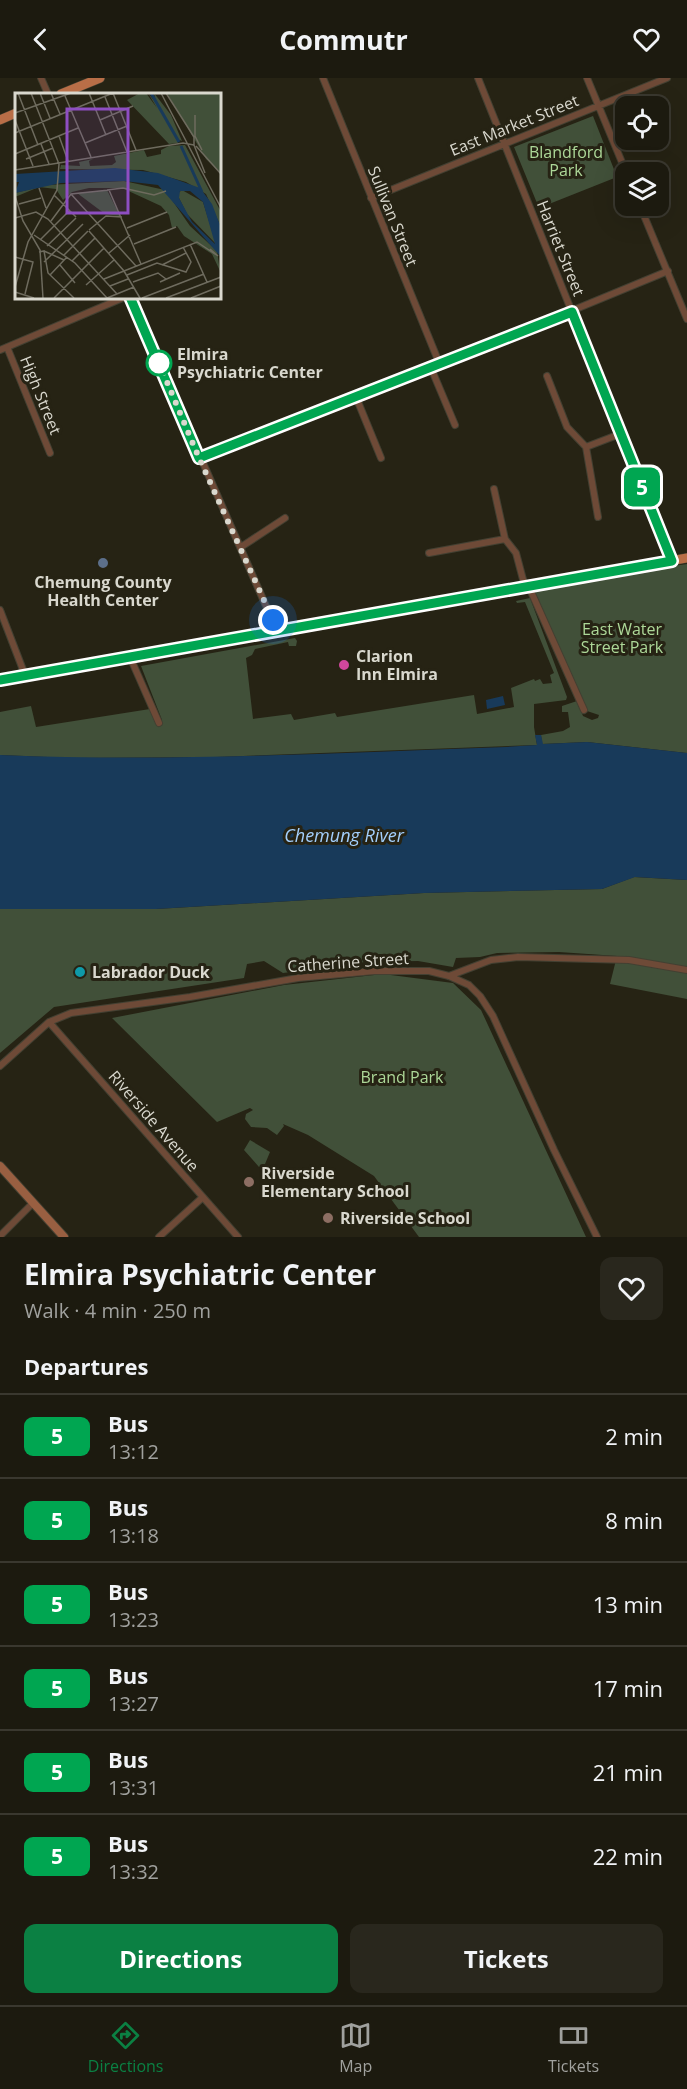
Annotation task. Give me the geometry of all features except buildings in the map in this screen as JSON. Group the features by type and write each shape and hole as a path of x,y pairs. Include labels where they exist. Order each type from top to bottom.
{"main road":[{"path":"63,93 100,78"},
{"path":"0,120 15,113"},
{"path":"0,680 687,558"},
{"path":"0,1166 64,1237"}],"street":[{"path":"41,78 48,93"},
{"name":"Sullivan Street","path":"322,78 440,365"},
{"name":"Harriet Street","path":"478,78 672,561"},
{"path":"587,78 622,162"},
{"name":"East Market Street","path":"371,198 667,78"},
{"path":"644,216 687,319"},
{"path":"199,458 440,365 668,271"},
{"path":"3,349 123,298"},
{"path":"130,298 277,631"},
{"name":"High Street","path":"3,349 50,453"},
{"path":"431,368 455,425"},
{"path":"547,376 567,428 586,447 598,517"},
{"path":"356,397 381,458"},
{"path":"586,447 620,434"},
{"path":"494,489 505,539 516,553 527,587 584,710"},
{"path":"241,547 285,518"},
{"path":"429,554 505,539"},
{"path":"0,610 25,675"},
{"path":"130,657 159,723"},
{"path":"449,976 491,960 518,957 629,960 687,969"},
{"name":"Catherine Street","path":"0,1066 49,1022 71,1013 190,997 298,978 402,970 429,971 449,976 469,986 480,996 493,1016 554,1150 597,1237"},
{"name":"Riverside Avenue","path":"49,1022 238,1237"},
{"path":"159,1237 203,1197"},
{"path":"0,1236 33,1203"}],"green space":[{"name":"Blandford Park","path":"593,116 615,172 615,178 539,208 514,147"},
{"name":"East Water Street Park","path":"687,564 687,753 587,742 542,744 541,735 563,731 570,727 568,712 562,712 562,706 577,701 583,716 592,720 598,718 599,715 584,710 529,587"},
{"path":"530,598 567,697 566,700 534,704 537,745 216,757 71,758 0,755 0,712 31,706 36,727 150,709 156,723 162,720 141,666 295,638 296,646 289,646 288,642 255,649 252,655 246,658 253,719 291,714 294,720 335,713 337,717 474,695 477,714 514,707 511,688 534,679 535,681 540,679 543,684 552,683 550,675 554,673 525,602 517,603 516,601"},
{"path":"634,877 687,880 687,999 610,984 617,956 559,952 497,953 480,957 456,958 453,967 418,961 366,962 283,973 264,961 247,964 244,978 54,1007 0,1053 0,909 156,909 424,893 602,889"},
{"name":"Brand Park","path":"383,974 453,983 481,1010 586,1237 419,1237 374,1176 308,1135 283,1124 284,1126 277,1135 267,1128 251,1127 245,1119 246,1114 253,1110 250,1108 217,1122 112,1018 284,985"},
{"path":"250,1140 270,1152 265,1164 259,1167 244,1150"}],"water":[{"path":"503,696 505,705 487,709 486,700"},
{"name":"Chemung River","path":"535,735 541,735 543,744 587,742 687,753 687,880 635,877 602,889 424,893 156,909 0,909 0,755 127,758 379,752 537,745"}],"bus line":[{"name":"5","path":"0,680 672,561 572,312 199,458 130,298"}],"place":[{"name":"Elmira Psychiatric Center","path":"159,363"},
{"name":"Chemung County Health Center","path":"103,563"},
{"name":"Clarion Inn Elmira","path":"344,665"},
{"name":"Labrador Duck","path":"80,972"},
{"name":"Riverside Elementary School","path":"249,1182"},
{"name":"Riverside School","path":"328,1218"}],"route":[{"path":"159,363 199,458 273,620"}]}
